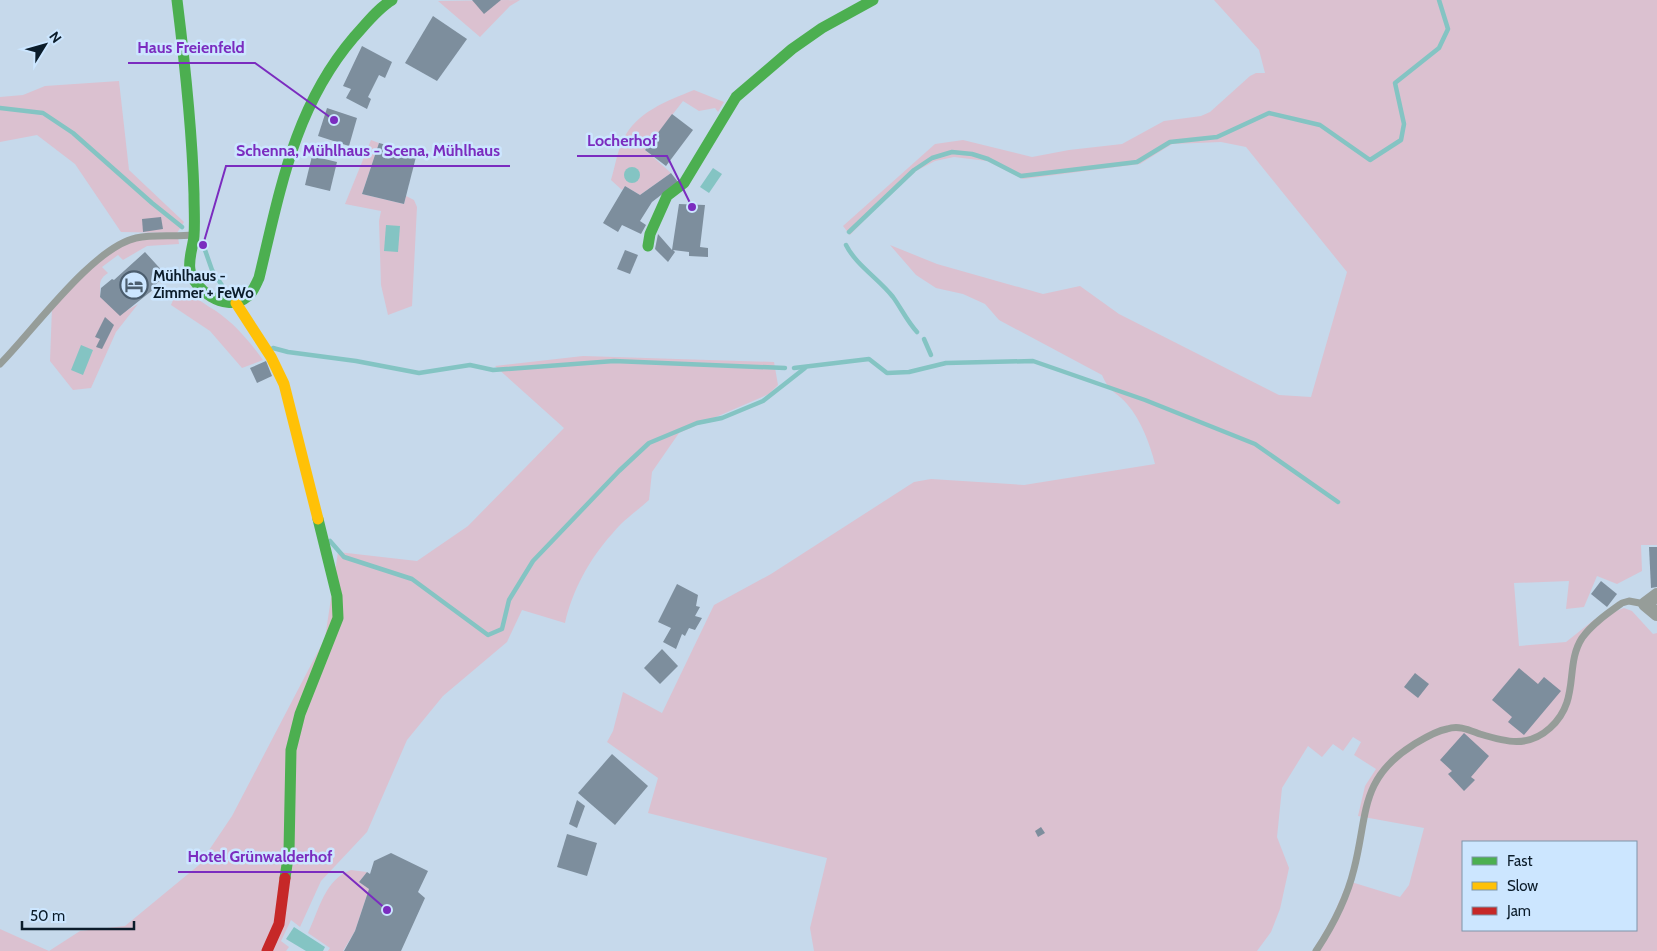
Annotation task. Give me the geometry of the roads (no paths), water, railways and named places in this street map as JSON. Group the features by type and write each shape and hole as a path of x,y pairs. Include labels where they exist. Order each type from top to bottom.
{"street":[{"path":"176,0 186,65 192,133 194,235 190,268 196,283 207,295 222,302 236,303 246,299 253,292 259,278 297,137 318,87 339,54 377,5 392,0"},
{"path":"648,246 650,234 667,196 684,183 707,148 736,97 792,49 822,28 873,0"},
{"path":"236,303 271,356 284,384 338,596 338,618 300,714 291,750 289,851 279,924 267,951"},
{"path":"1657,595 1645,604 1657,614"}],"lane":[{"path":"0,364 79,276 120,245 135,238 194,235"},
{"path":"1316,951 1347,893 1370,793 1375,780 1385,767 1403,752 1425,738 1448,728 1463,728 1518,743 1532,741 1543,735 1560,720 1565,711 1578,647 1582,638 1622,603 1629,601 1645,604"}],"waterway":[{"path":"849,232 914,170 932,158 952,152 972,154 988,159 1021,176 1137,162 1170,142 1217,137 1269,113 1320,125 1370,160 1401,140 1404,124 1395,83 1439,48 1448,29 1439,0"},
{"path":"0,108 43,113 73,133 182,227"},
{"path":"846,245 856,259 893,297 917,332"},
{"path":"205,250 212,270 225,290"},
{"path":"924,339 931,355"},
{"path":"273,348 419,373 470,365 493,370 614,361 785,368"},
{"path":"794,368 869,359 887,373 909,372 946,363 1033,361 1145,400 1255,444 1338,502"},
{"path":"330,541 344,557 412,579 488,635 502,629 509,600 533,561 619,471 649,443 697,423 722,418 763,401 805,368"}],"place":[{"name":"Haus Freienfeld","path":"334,120"},
{"name":"Locherhof","path":"692,207"},
{"name":"Schenna, Mühlhaus - Scena, Mühlhaus","path":"203,245"},
{"name":"Mühlhaus - Zimmer + FeWo","path":"134,285"},
{"name":"Hotel Grünwalderhof","path":"387,910"}]}
